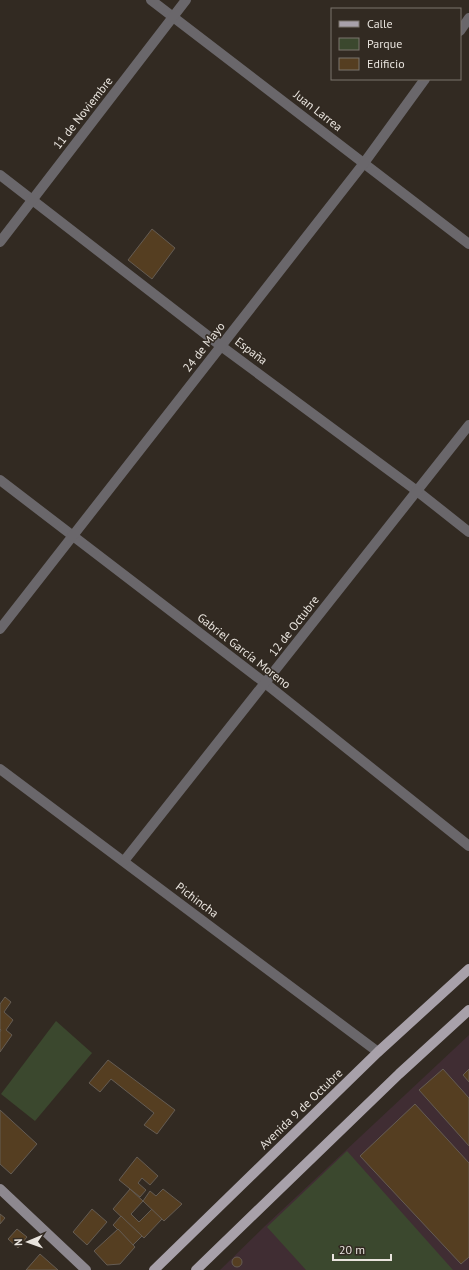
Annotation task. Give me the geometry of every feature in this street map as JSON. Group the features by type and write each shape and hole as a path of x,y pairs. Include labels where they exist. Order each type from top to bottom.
{"main road":[{"name":"Avenida 9 de Octubre","path":"154,1270 378,1052 469,970"},
{"path":"196,1270 399,1074 469,1010"},
{"path":"0,1189 86,1270"}],"street":[{"name":"Juan Larrea","path":"151,0 469,244"},
{"name":"11 de Noviembre","path":"0,242 186,0"},
{"path":"461,30 469,18"},
{"name":"24 de Mayo","path":"0,629 364,163 424,80"},
{"name":"España","path":"0,175 222,346 417,491 469,532"},
{"name":"12 de Octubre","path":"124,861 469,425"},
{"name":"Gabriel García Moreno","path":"0,480 265,683 469,846"},
{"name":"Pichincha","path":"0,769 378,1052"}],"shaded area":[{"path":"469,1035 469,1270 220,1270 265,1226"}],"green space":[{"path":"56,1021 92,1053 35,1121 1,1094"},
{"path":"347,1151 453,1270 306,1270 267,1227"}],"building":[{"path":"152,229 175,248 152,279 128,260"},
{"path":"5,997 11,1002 4,1012 13,1020 6,1030 12,1035 0,1052 0,1004"},
{"path":"108,1060 175,1110 157,1134 144,1125 154,1113 111,1079 100,1092 89,1083"},
{"path":"443,1069 469,1098 469,1146 419,1090"},
{"path":"469,1069 469,1082 463,1075"},
{"path":"415,1104 469,1163 469,1257 461,1264 360,1156"},
{"path":"0,1110 37,1144 11,1174 0,1164"},
{"path":"137,1157 158,1176 150,1185 142,1178 138,1183 146,1190 140,1197 119,1180"},
{"path":"130,1189 143,1201 131,1214 139,1222 152,1209 162,1219 144,1238 113,1209"},
{"path":"163,1189 182,1204 164,1221 143,1201 150,1191 156,1196"},
{"path":"92,1209 107,1222 87,1245 73,1232"},
{"path":"0,1214 5,1218 0,1224"},
{"path":"121,1216 142,1236 133,1245 113,1225"},
{"path":"17,1229 27,1237 18,1248 8,1239"},
{"path":"118,1229 135,1247 120,1264 107,1265 94,1251"},
{"path":"40,1254 58,1270 26,1270"},
{"path":"235,1257 239,1257 241,1258 241,1266 235,1267 232,1264 232,1260"}]}
